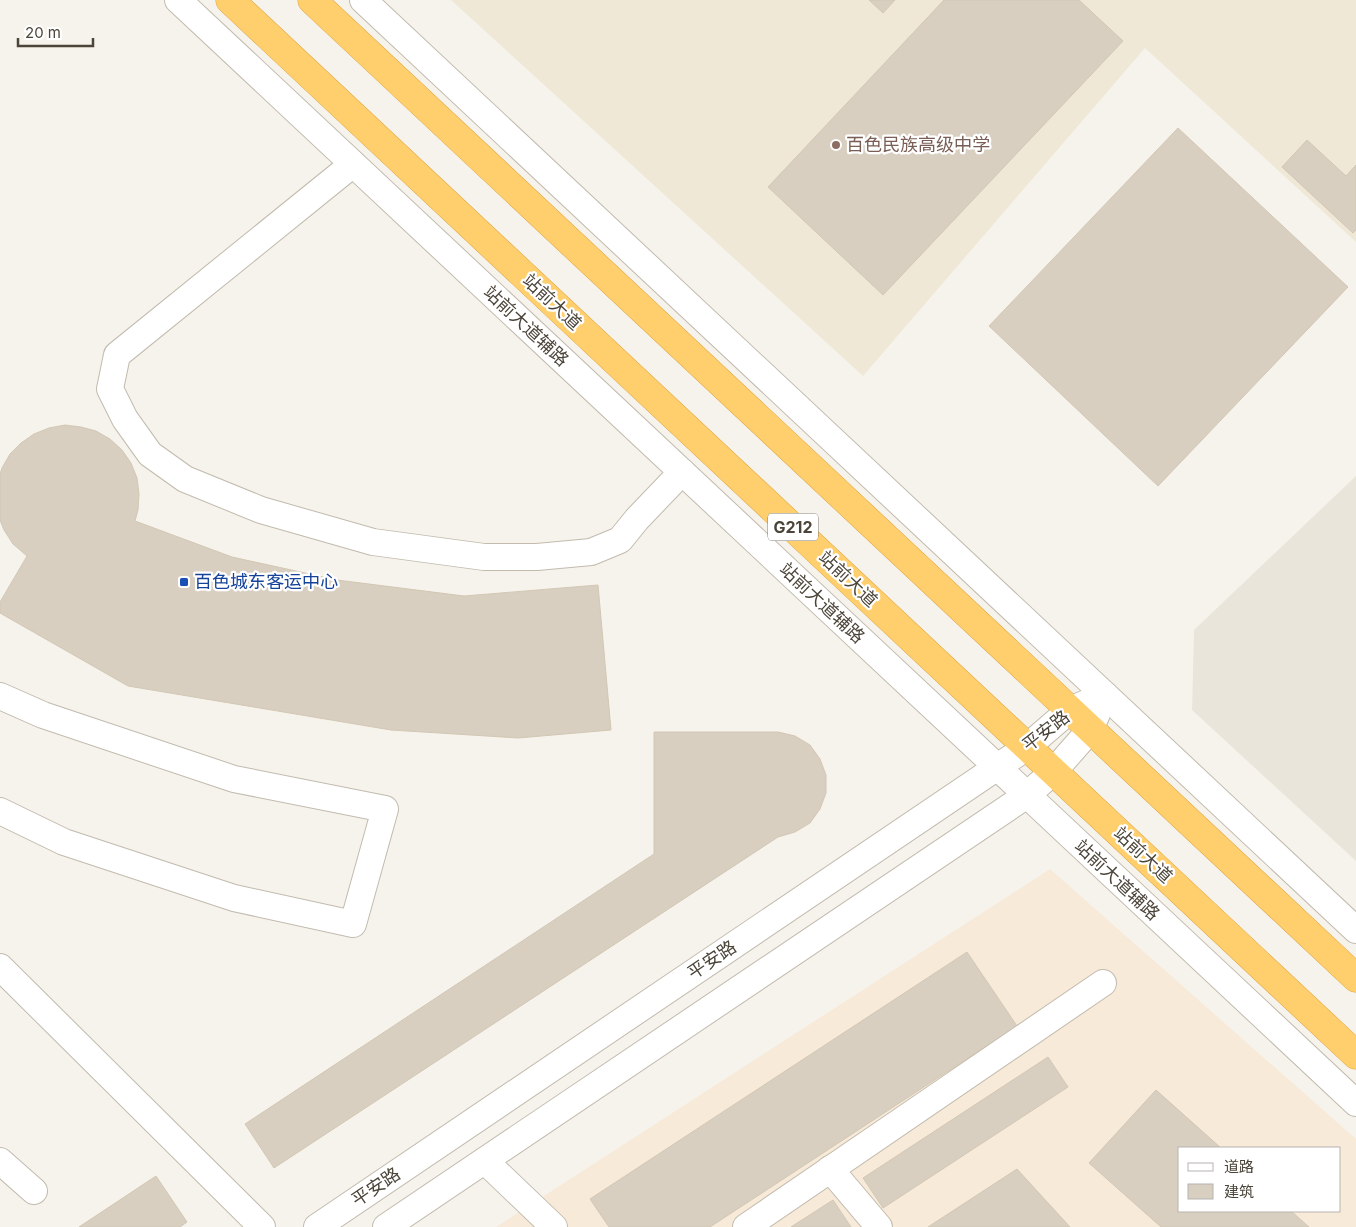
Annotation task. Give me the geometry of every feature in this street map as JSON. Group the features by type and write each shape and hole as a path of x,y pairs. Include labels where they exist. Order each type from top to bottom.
{"highway":[{"name":"站前大道","path":"230,0 1356,1055"},
{"path":"312,0 1356,978"}],"street":[{"name":"站前大道辅路","path":"178,0 1356,1103"},
{"path":"363,0 1356,930"},
{"path":"353,164 117,355 110,388 125,419 150,454 185,479 261,510 373,542 484,557 537,557 591,552 620,540 636,519 682,472"},
{"name":"平安路","path":"317,1227 997,767 1027,746 1070,710 1105,695"},
{"name":"平安路","path":"386,1227 1027,795 1054,771 1090,730 1105,695"},
{"path":"0,696 43,715 234,779 384,808 353,924 234,898 64,842 0,811"},
{"path":"0,967 262,1227"},
{"path":"746,1227 1103,983"},
{"path":"0,1161 34,1191"},
{"path":"484,1161 554,1227"},
{"path":"830,1169 878,1227"}],"shaded area":[{"name":"百色民族高级中学","path":"451,0 1356,0 1356,242 1145,48 863,376"},
{"path":"1356,476 1356,861 1192,710 1194,630"},
{"path":"1050,869 1356,1139 1356,1227 496,1227"}],"building":[{"path":"869,0 895,0 883,13"},
{"path":"944,0 1079,0 1123,41 883,295 768,187"},
{"path":"1178,128 1348,287 1158,486 989,326"},
{"path":"1307,140 1346,176 1356,165 1356,230 1353,233 1282,167"},
{"name":"百色城东客运中心","path":"65,425 96,431 110,439 122,450 131,463 137,478 139,494 135,521 232,557 337,580 464,596 598,585 611,730 518,738 391,730 128,686 0,613 0,602 27,556 13,544 0,520 0,474 2,468 10,454 34,434 49,428"},
{"path":"654,732 778,732 795,736 810,745 820,759 826,775 826,793 820,809 810,823 795,832 778,837 274,1168 245,1124 654,854"},
{"path":"967,952 1017,1026 710,1227 609,1227 590,1199"},
{"path":"1048,1057 1068,1087 883,1208 863,1178"},
{"path":"1156,1090 1220,1147 1178,1147 1178,1212 1292,1212 1309,1227 1161,1227 1089,1163"},
{"path":"1017,1169 1070,1227 928,1227"},
{"path":"156,1176 187,1222 180,1227 79,1227"},
{"path":"833,1200 851,1227 791,1227"}],"place":[{"name":"百色民族高级中学","path":"836,145"},
{"name":"百色城东客运中心","path":"184,582"}]}
